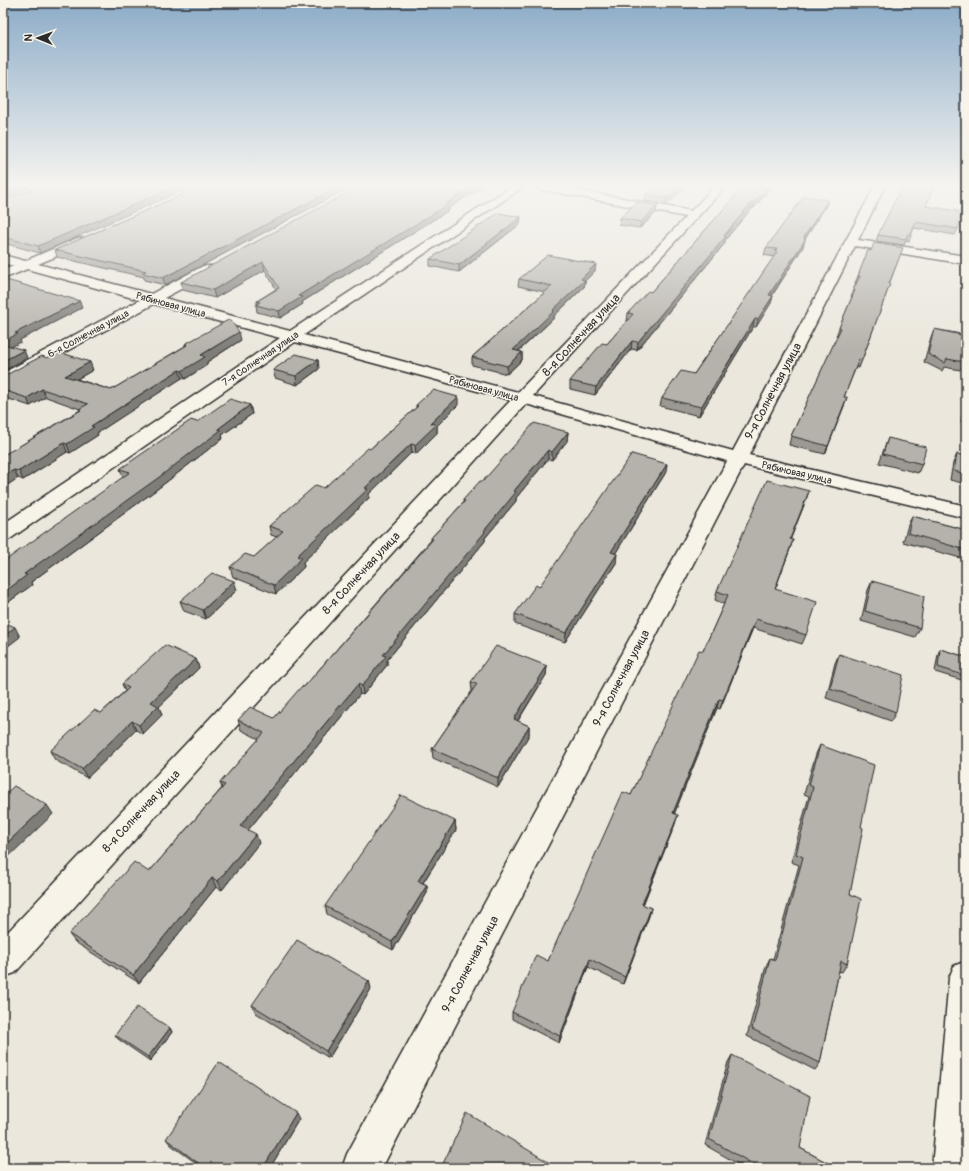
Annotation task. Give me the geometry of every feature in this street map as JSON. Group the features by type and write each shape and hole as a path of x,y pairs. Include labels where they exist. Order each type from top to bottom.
{"street":[{"path":"3,276 84,241"},
{"name":"7-я Солнечная улица","path":"3,534 293,336 437,241"},
{"name":"8-я Солнечная улица","path":"3,961 522,398 670,241"},
{"path":"850,242 966,260"},
{"name":"9-я Солнечная улица","path":"361,1168 738,458 850,242"},
{"name":"Рябиновая улица","path":"3,259 522,398 738,458 966,512"},
{"name":"6-я Солнечная улица","path":"3,379 219,263"},
{"path":"951,1168 966,978"}],"building":[{"path":"17,241 50,241 38,246"},
{"path":"76,241 235,241 163,278 142,273 146,271 55,250"},
{"path":"258,241 389,241 298,296 302,297 279,311 256,305 260,302 257,301 279,288 263,262 213,290 181,282"},
{"path":"457,241 490,241 459,265 430,259"},
{"path":"696,241 722,241 638,342 632,341 596,387 570,381 602,343 607,344 633,314 628,313 648,291 651,292"},
{"path":"771,241 805,241 769,295 773,296 758,319 755,319 701,407 662,398 681,371 694,374 777,252 775,251 777,249 766,248"},
{"path":"874,243 903,248 862,360 859,359 844,397 847,397 828,446 791,436 841,328 839,328 855,290 853,290 860,276 858,276 868,250 871,251"},
{"path":"548,255 596,264 581,279 585,280 513,350 522,352 507,366 472,357 552,286 519,279"},
{"path":"3,279 80,301 15,333 18,334 3,341"},
{"path":"966,316 966,329 964,328"},
{"path":"230,319 239,332 201,355 205,357 182,371 179,370 133,399 91,426 94,427 67,444 64,443 19,471 14,470 3,476 3,455 81,410 79,409 88,404 42,389 27,398 3,390 3,376 42,356 47,358 59,352 90,362 65,376 111,390 187,345 185,344"},
{"path":"934,329 966,336 966,352 964,362 947,359 945,363 928,354"},
{"path":"3,344 24,350 3,361"},
{"path":"296,354 318,360 296,376 273,370"},
{"path":"433,390 458,397 431,423 436,425 415,445 411,444 365,488 368,489 297,556 302,558 274,585 230,567 245,554 254,557 283,531 269,526 316,485 324,488 368,448 370,449 418,406 416,405"},
{"path":"230,399 250,405 218,429 221,430 158,478 24,574 27,575 3,593 3,562 130,472 120,469 191,420 197,422"},
{"path":"534,423 568,432 552,452 548,450 514,491 516,492 484,531 485,532 383,655 386,656 362,686 358,684 240,826 256,834 218,881 212,878 133,975 69,934 134,862 149,872 225,785 220,783 264,733 238,720 250,707 274,718 302,686 304,687 433,539 431,538 465,501 463,500 480,481 483,481"},
{"path":"888,438 926,447 922,464 883,454"},
{"path":"632,454 667,464 611,552 617,554 566,633 515,614 536,585 539,587"},
{"path":"957,454 966,456 966,474 954,471"},
{"path":"767,480 809,491 790,539 793,540 775,589 817,602 806,635 756,619 723,700 719,699 673,813 678,815 642,904 651,908 625,977 590,959 560,1036 512,1012 536,955 548,961 623,792 631,795 699,650 703,651 728,595 717,591"},
{"path":"912,516 966,530 966,550 908,533"},
{"path":"212,573 234,581 203,610 180,601"},
{"path":"872,581 924,596 920,628 865,611"},
{"path":"3,622 15,627 3,637"},
{"path":"165,645 196,659 151,702 158,706 139,725 132,721 82,769 50,751 94,710 101,713 129,688 122,684"},
{"path":"496,646 547,666 514,719 529,726 498,778 432,749 477,684 471,682"},
{"path":"940,649 966,657 966,676 938,667"},
{"path":"839,654 903,675 896,712 830,688"},
{"path":"820,745 874,765 861,827 863,828 850,894 861,899 847,964 841,961 820,1063 752,1029 770,958 775,960 803,857 796,854 813,787 809,785"},
{"path":"14,786 47,805 3,847 3,796"},
{"path":"401,795 455,821 418,881 427,885 392,942 325,906"},
{"path":"297,940 369,981 326,1051 252,1005"},
{"path":"137,1007 170,1028 148,1057 115,1035"},
{"path":"732,1055 810,1096 800,1148 837,1168 760,1168 709,1139"},
{"path":"219,1062 296,1113 263,1168 205,1168 166,1139"},
{"path":"467,1113 558,1168 441,1168"}]}
